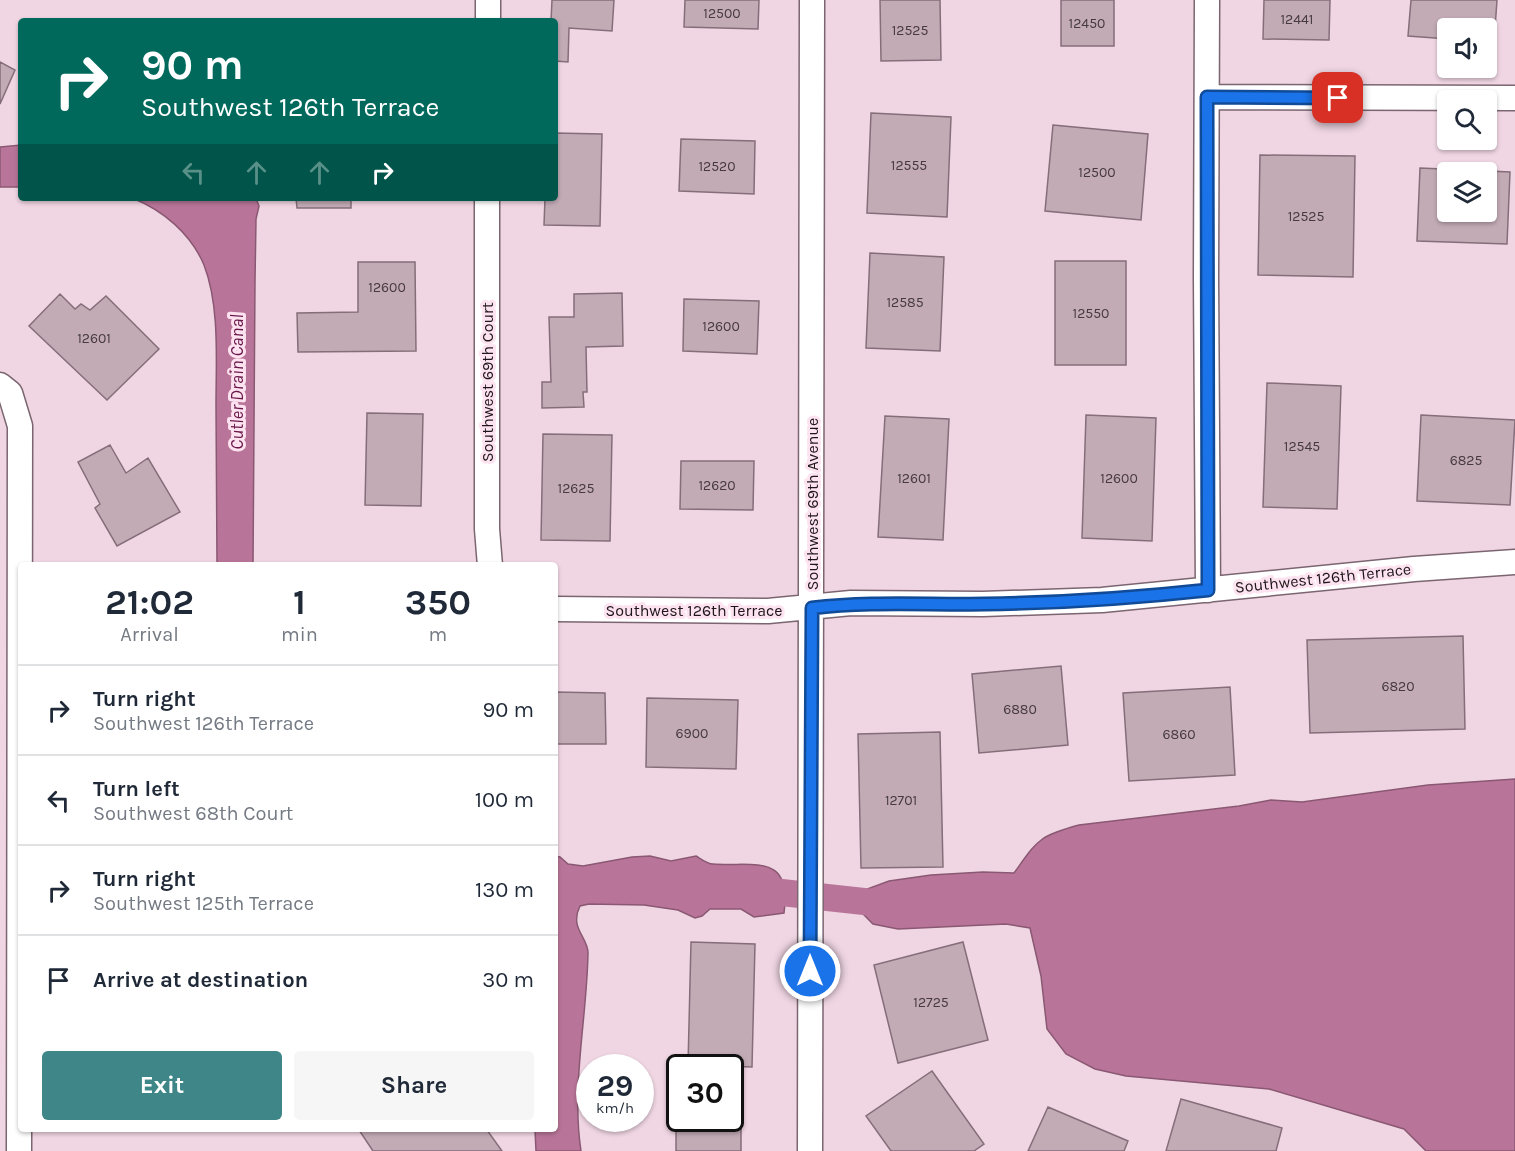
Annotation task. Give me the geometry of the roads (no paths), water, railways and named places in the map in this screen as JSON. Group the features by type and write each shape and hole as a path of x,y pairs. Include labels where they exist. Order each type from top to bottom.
{"street":[{"path":"488,0 488,18"},
{"name":"Southwest 69th Avenue","path":"810,1151 812,0"},
{"path":"1207,0 1208,590"},
{"path":"1207,97 1515,98"},
{"name":"Southwest 69th Court","path":"487,201 487,529 490,562"},
{"path":"5,389 21,426 21,562"},
{"name":"Southwest 126th Terrace","path":"558,609 768,611 851,603 1056,602 1515,562"},
{"path":"19,1132 19,1151"}],"water":[{"path":"18,145 18,187 0,187 0,147"},
{"name":"Cutler Drain Canal","path":"139,201 257,201 259,206 256,219 253,562 217,562 216,334 209,281 204,265 184,233 165,216"},
{"path":"1515,779 1515,1151 1426,1151 1404,1129 1269,1089 1126,1076 1095,1069 1066,1054 1047,1029 1041,976 1030,928 1006,924 898,929 873,924 863,914 860,899 867,889 889,881 931,875 1014,873 1040,841 1055,832 1079,825 1239,806 1271,800 1302,802 1428,785"},
{"path":"650,856 671,861 696,856 711,864 756,865 776,871 782,880 785,894 784,913 754,917 741,909 710,909 702,916 695,918 678,910 644,905 589,904 580,906 577,914 578,926 588,953 581,1054 576,1054 576,1132 579,1132 581,1151 536,1151 535,1132 558,1132 558,857 568,864 583,866 632,857"}],"waterway":[{"path":"749,891 896,905"}]}
